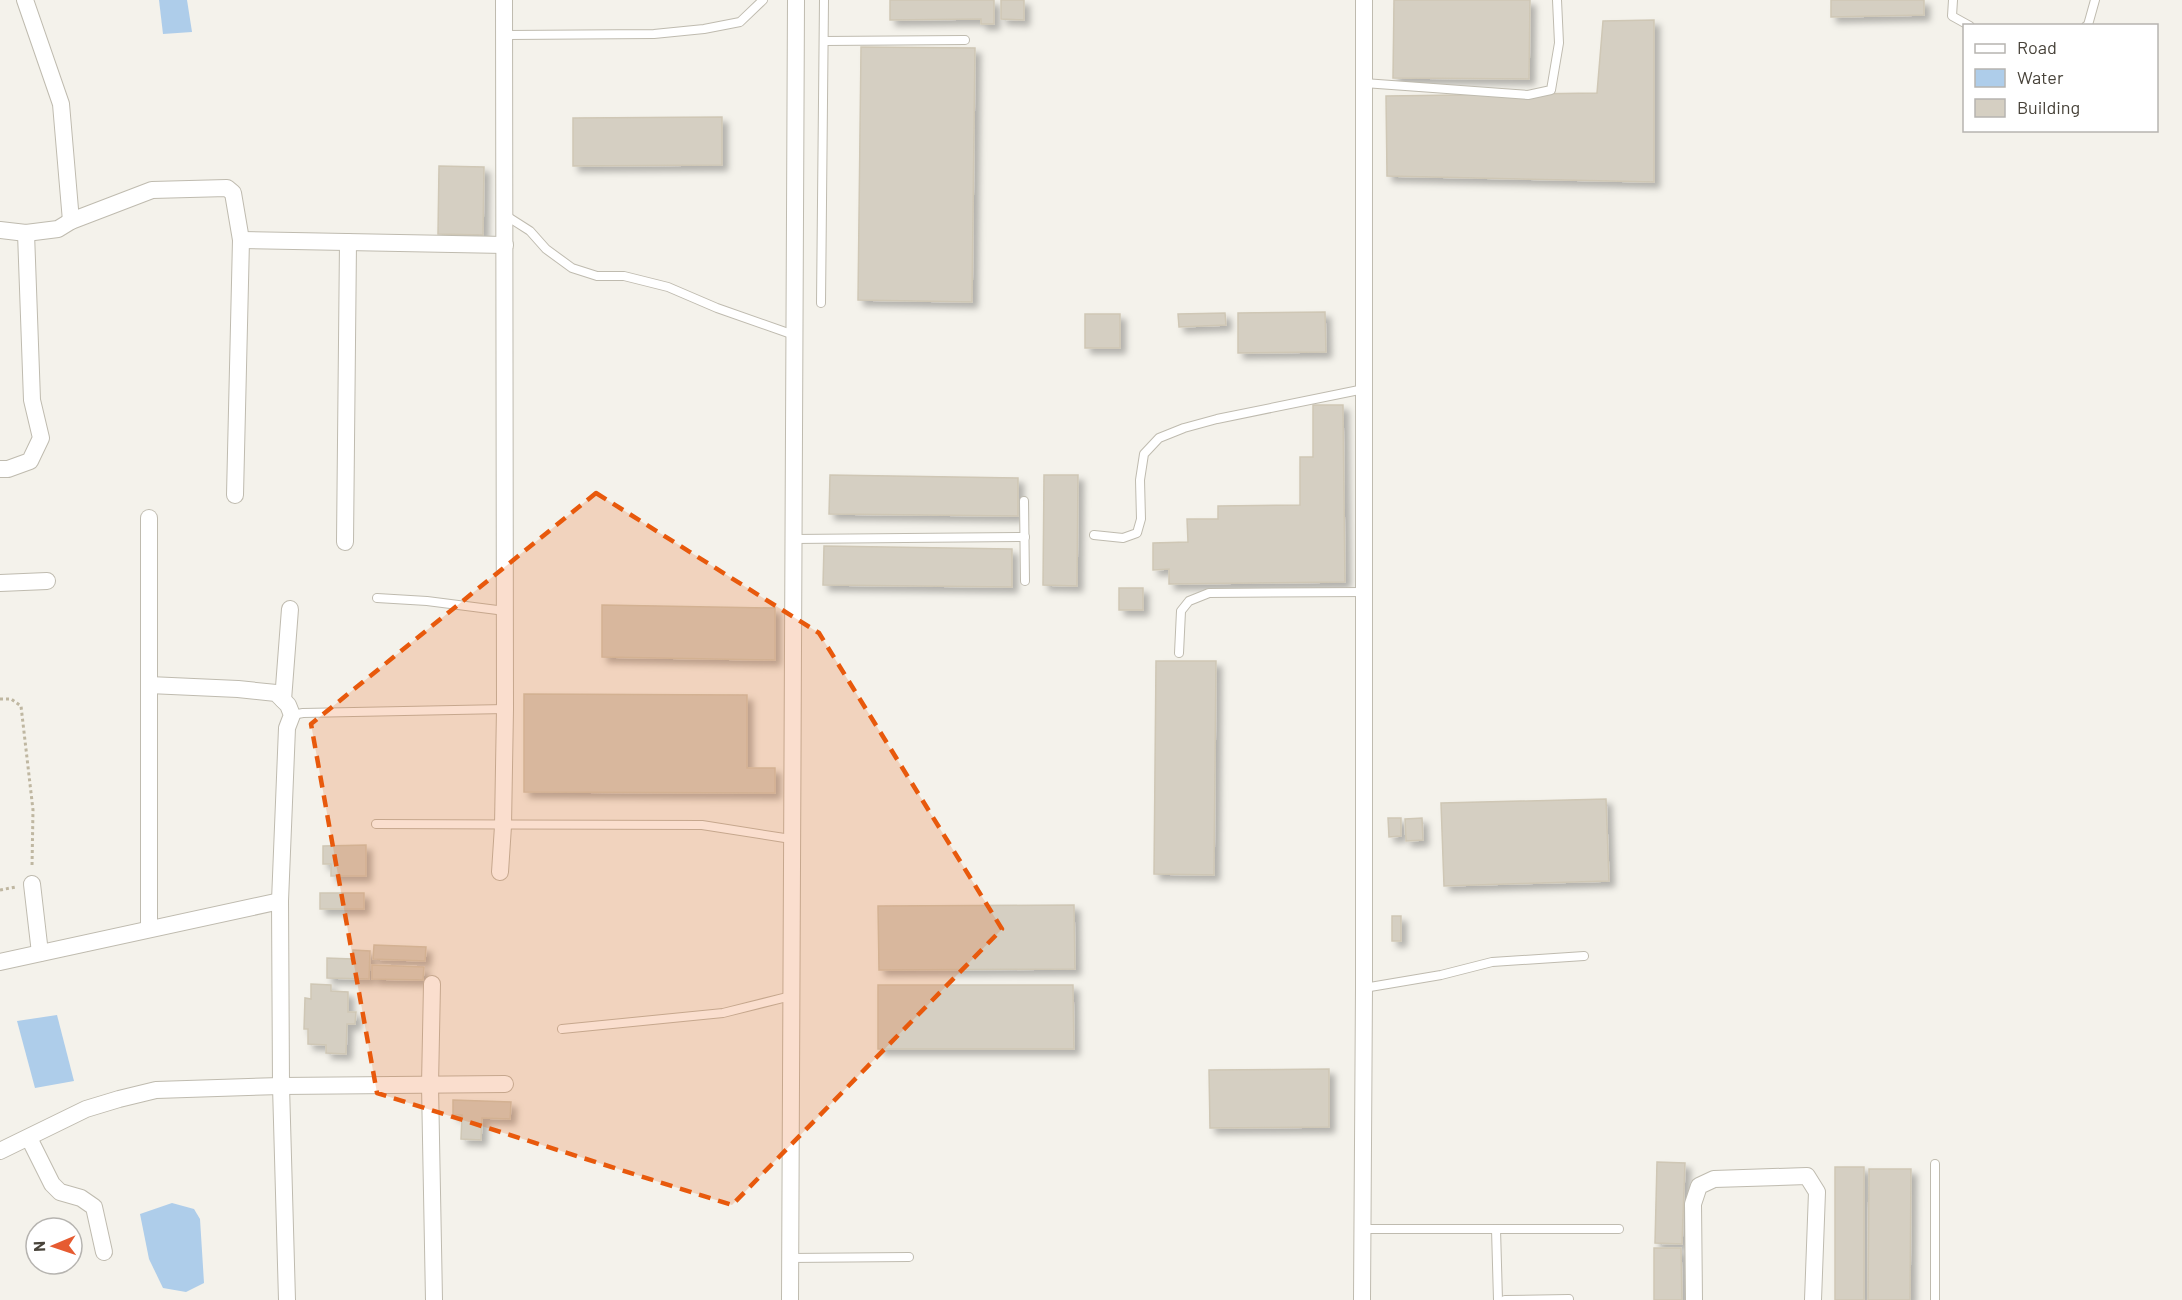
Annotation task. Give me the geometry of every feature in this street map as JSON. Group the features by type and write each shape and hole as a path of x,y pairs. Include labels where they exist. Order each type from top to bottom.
{"street":[{"path":"25,0 61,104 71,221"},
{"path":"500,872 506,710 504,0"},
{"path":"790,1300 796,0"},
{"path":"1362,1300 1364,0"},
{"path":"0,230 26,233 58,229 71,221 152,190 227,188 233,193 241,240 235,495"},
{"path":"0,469 8,469 30,461 41,438 33,413 32,400 26,233"},
{"path":"241,240 505,245"},
{"path":"345,542 348,243"},
{"path":"149,518 149,928"},
{"path":"0,583 47,581"},
{"path":"283,700 290,609"},
{"path":"149,684 276,693 288,705 292,716 287,728 280,901 281,1086 287,1300"},
{"path":"32,884 40,953"},
{"path":"0,962 280,901"},
{"path":"432,984 430,1085 434,1300"},
{"path":"0,1151 86,1109 156,1090 281,1086 505,1084"},
{"path":"29,1138 52,1184 60,1192 81,1198 94,1207 104,1252"},
{"path":"1694,1300 1693,1204 1699,1186 1714,1179 1807,1176 1817,1192 1813,1300"}],"lane":[{"path":"504,35 654,34 704,29 740,22 764,0"},
{"path":"821,303 824,0"},
{"path":"1364,83 1528,95 1551,90 1559,43 1557,0"},
{"path":"1953,0 1953,16 1967,24"},
{"path":"2088,24 2095,0"},
{"path":"824,41 965,40"},
{"path":"505,215 530,231 546,249 572,268 597,276 624,276 668,287 717,308 794,335"},
{"path":"1095,535 1123,538 1137,533 1141,519 1140,480 1144,454 1159,438 1184,428 1218,419 1364,389"},
{"path":"1024,501 1025,581"},
{"path":"793,538 1025,537"},
{"path":"1179,653 1181,611 1189,601 1209,593 1364,592"},
{"path":"377,598 427,601 506,611"},
{"path":"292,716 303,713 506,710"},
{"path":"376,824 702,825 791,839"},
{"path":"1364,988 1441,975 1492,962 1584,956"},
{"path":"562,1029 723,1012 791,996"},
{"path":"1935,1164 1935,1300"},
{"path":"1362,1229 1619,1229"},
{"path":"1496,1229 1498,1300"},
{"path":"790,1258 909,1257"},
{"path":"1505,1300 1569,1299"}],"path":[{"path":"0,699 11,699 21,706 33,810 32,884 0,890"}],"highlighted area":[{"path":"596,493 819,633 1002,929 732,1205 377,1093 311,724"}],"water":[{"path":"159,0 187,0 192,32 163,34"},
{"path":"57,1015 74,1081 35,1088 17,1021"},
{"path":"172,1203 194,1209 200,1219 204,1283 186,1292 163,1288 149,1259 140,1214"}],"building":[{"path":"890,0 994,0 994,24 981,24 981,19 890,20"},
{"path":"1001,0 1024,0 1024,20 1001,19"},
{"path":"1394,0 1530,0 1529,79 1393,78"},
{"path":"1831,0 1924,0 1924,15 1831,17"},
{"path":"1654,20 1654,182 1387,176 1386,96 1597,93 1603,21"},
{"path":"861,47 975,48 972,302 858,300"},
{"path":"722,117 722,165 573,166 573,118"},
{"path":"439,166 484,167 483,235 438,234"},
{"path":"1325,312 1326,352 1238,353 1238,313"},
{"path":"1225,313 1226,325 1179,327 1178,314"},
{"path":"1085,314 1120,314 1120,348 1085,348"},
{"path":"1313,405 1343,405 1345,582 1169,584 1169,569 1153,570 1153,543 1188,542 1187,519 1218,519 1218,506 1300,505 1300,457 1313,457"},
{"path":"830,475 1018,478 1018,516 829,514"},
{"path":"1044,475 1078,475 1077,586 1043,585"},
{"path":"824,546 1012,549 1012,587 823,585"},
{"path":"1119,588 1143,588 1143,610 1119,610"},
{"path":"602,605 775,608 775,660 602,657"},
{"path":"1156,661 1216,661 1214,875 1154,874"},
{"path":"524,694 747,695 747,768 775,768 775,793 524,792"},
{"path":"1606,799 1609,881 1444,886 1441,803"},
{"path":"1388,818 1401,818 1401,836 1389,837"},
{"path":"1422,818 1423,840 1406,841 1405,819"},
{"path":"366,845 366,876 331,876 331,864 323,864 323,846"},
{"path":"320,893 364,893 364,909 320,909"},
{"path":"1074,905 1075,969 879,970 878,906"},
{"path":"1392,916 1401,916 1401,941 1392,941"},
{"path":"374,945 426,947 425,961 373,959"},
{"path":"353,950 370,951 369,979 327,978 327,958 353,959"},
{"path":"372,965 424,967 423,980 372,979"},
{"path":"311,984 331,985 331,991 348,992 348,1012 356,1012 355,1024 347,1024 346,1054 326,1053 326,1045 308,1044 308,1029 304,1029 305,998 311,999"},
{"path":"878,985 1073,985 1074,1049 878,1049"},
{"path":"1329,1069 1329,1127 1210,1128 1209,1070"},
{"path":"453,1100 511,1102 510,1119 482,1118 481,1140 461,1139 462,1115 453,1115"},
{"path":"1657,1162 1685,1163 1682,1244 1655,1243"},
{"path":"1835,1167 1864,1167 1864,1300 1835,1300"},
{"path":"1869,1169 1911,1169 1910,1300 1868,1300"},
{"path":"1654,1248 1681,1248 1682,1300 1654,1300"}]}
